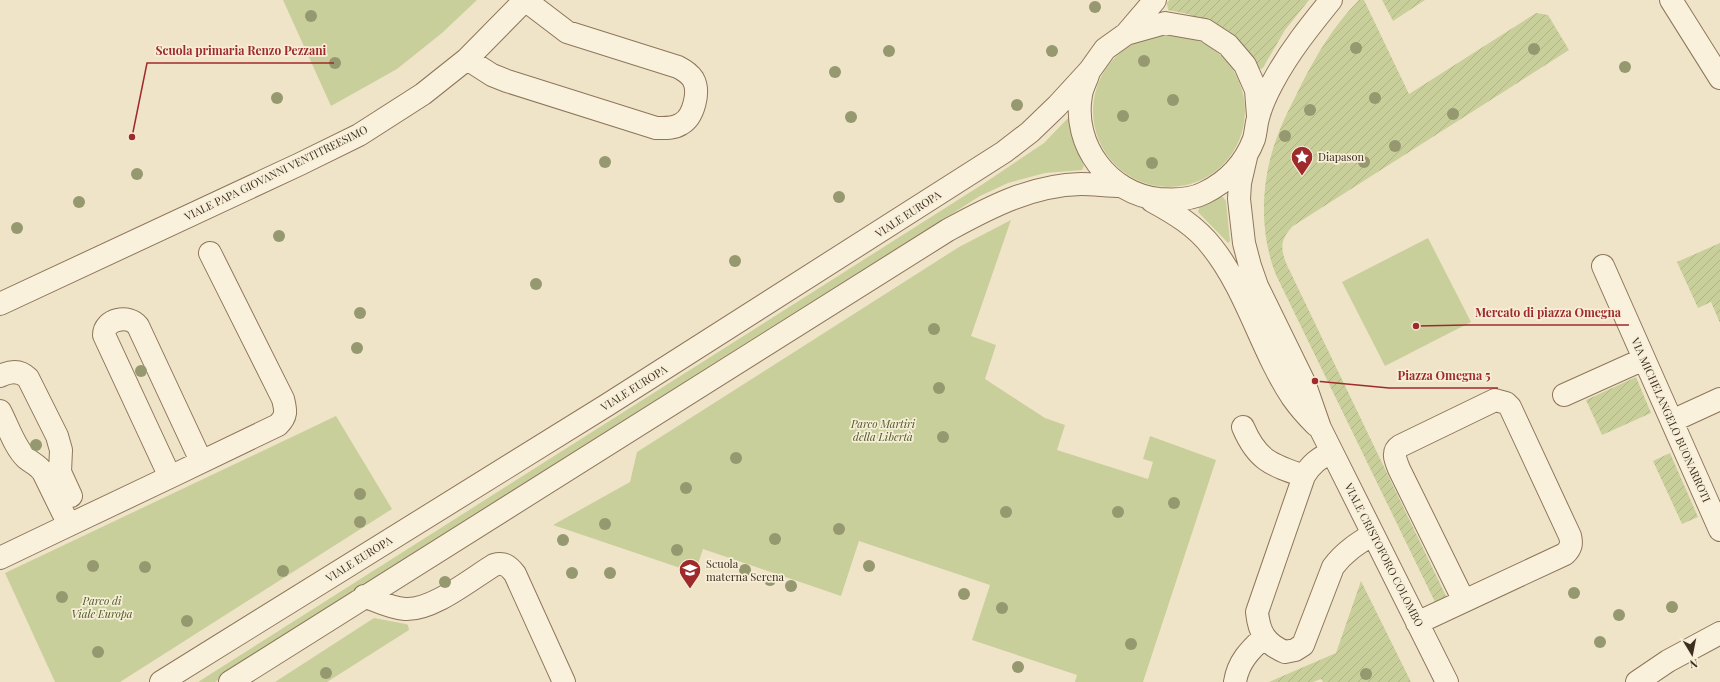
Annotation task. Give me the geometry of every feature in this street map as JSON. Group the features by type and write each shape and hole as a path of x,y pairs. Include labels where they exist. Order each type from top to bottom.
{"street":[{"path":"467,59 492,75 507,81 656,128 675,127 682,124 688,118 695,99 696,91 692,77 686,72 678,67 567,32 525,0"},
{"name":"VIALE PAPA GIOVANNI VENTITREESIMO","path":"0,304 359,135 423,94 467,59 525,0"},
{"name":"VIALE EUROPA","path":"161,682 607,405 1004,152 1030,132 1090,70 1105,49 1126,34 1155,0"},
{"name":"VIALE EUROPA","path":"1090,70 1081,95 1080,121 1087,147 1101,169 1121,186 1146,198 1175,200 1203,194 1227,178 1246,157 1254,138 1258,117 1273,83 1292,50 1331,0"},
{"path":"1671,0 1720,78"},
{"name":"VIALE EUROPA","path":"1126,34 1165,23 1205,30 1228,44 1245,65 1256,90 1258,117"},
{"path":"1246,157 1240,183 1239,199 1243,235 1250,266 1257,286 1304,382 1320,428"},
{"name":"VIALE EUROPA","path":"230,682 364,596 626,434 948,230 1012,197 1040,189 1080,184 1121,186"},
{"path":"1146,198 1182,219 1199,232 1212,246 1235,283 1292,397 1300,408 1320,428"},
{"path":"0,558 278,425 285,418 286,410 283,399 210,253"},
{"name":"VIA MICHELANGELO BUONARROTI","path":"1602,266 1720,530"},
{"path":"170,477 104,335 104,330 107,325 114,321 123,319 130,320 138,326 201,462"},
{"path":"1564,395 1644,359"},
{"path":"0,376 14,372 23,373 28,378 57,436 61,450 60,472 75,522"},
{"path":"1672,421 1720,399"},
{"path":"1418,623 1565,554 1570,549 1572,542 1570,536 1510,408 1506,403 1500,401 1490,402 1438,427 1400,446 1395,452 1399,469 1464,601"},
{"path":"0,411 21,451 26,458 39,465 75,522"},
{"path":"1243,427 1250,443 1262,457 1279,468 1304,476"},
{"name":"VIALE CRISTOFORO COLOMBO","path":"1320,428 1447,682"},
{"path":"1332,452 1317,459 1309,467 1304,476 1257,612 1258,625 1264,637 1277,649 1285,652 1295,650 1303,645 1334,567 1341,557 1352,547 1373,534"},
{"path":"364,596 394,607 405,609 426,607 494,564 505,564 511,568 515,574 564,682"},
{"path":"1640,681 1668,661 1720,633"},
{"path":"1235,682 1242,660 1264,637"}],"green space":[{"path":"283,0 477,0 442,33 397,69 331,106"},
{"path":"1170,0 1309,0 1285,30 1261,69 1257,68 1211,24 1188,14 1168,10 1167,3"},
{"path":"1359,0 1364,0 1409,94 1536,13 1548,15 1569,50 1293,226 1286,235 1282,244 1283,254 1287,265 1446,596 1435,602 1276,275 1266,240 1264,222 1265,185 1268,167 1279,132 1313,62 1342,19"},
{"path":"1382,0 1425,0 1393,21"},
{"path":"1162,35 1176,35 1191,38 1205,44 1223,57 1236,75 1242,89 1245,111 1242,133 1236,147 1223,165 1205,178 1191,184 1176,187 1162,187 1147,184 1133,178 1121,170 1110,159 1102,147 1096,133 1093,118 1093,104 1096,89 1102,75 1110,63 1121,52 1133,44 1147,38"},
{"path":"1070,116 1075,142 1084,166 1082,170 1045,173 1008,183 980,196 215,682 198,682 983,184 1044,143"},
{"path":"1220,197 1223,197 1226,201 1230,241 1228,243 1198,212 1199,208"},
{"name":"Parco Martiri della Libertà","path":"1011,220 971,336 996,345 985,379 1045,418 1065,425 1057,450 1148,479 1153,462 1143,459 1150,436 1216,460 1143,682 1075,682 1077,675 972,640 990,585 859,541 841,596 703,549 695,573 553,525 630,482 637,452 959,247"},
{"path":"1428,238 1471,322 1385,366 1342,282"},
{"path":"1720,243 1720,323 1711,302 1698,308 1677,262"},
{"path":"1636,377 1651,413 1602,435 1586,400"},
{"name":"Parco di Viale Europa","path":"336,416 392,509 120,682 55,682 5,573"},
{"path":"1670,453 1698,517 1682,524 1653,461"},
{"path":"1361,581 1411,682 1323,682 1321,679 1313,682 1269,682 1336,653"},
{"path":"374,618 406,624 408,625 409,630 327,682 275,682"}],"place":[{"name":"Scuola primaria Renzo Pezzani","path":"132,137"},
{"name":"Diapason","path":"1302,176"},
{"name":"Mercato di piazza Omegna","path":"1416,326"},
{"name":"Piazza Omegna 5","path":"1315,381"},
{"name":"Scuola materna Serena","path":"690,590"}]}
